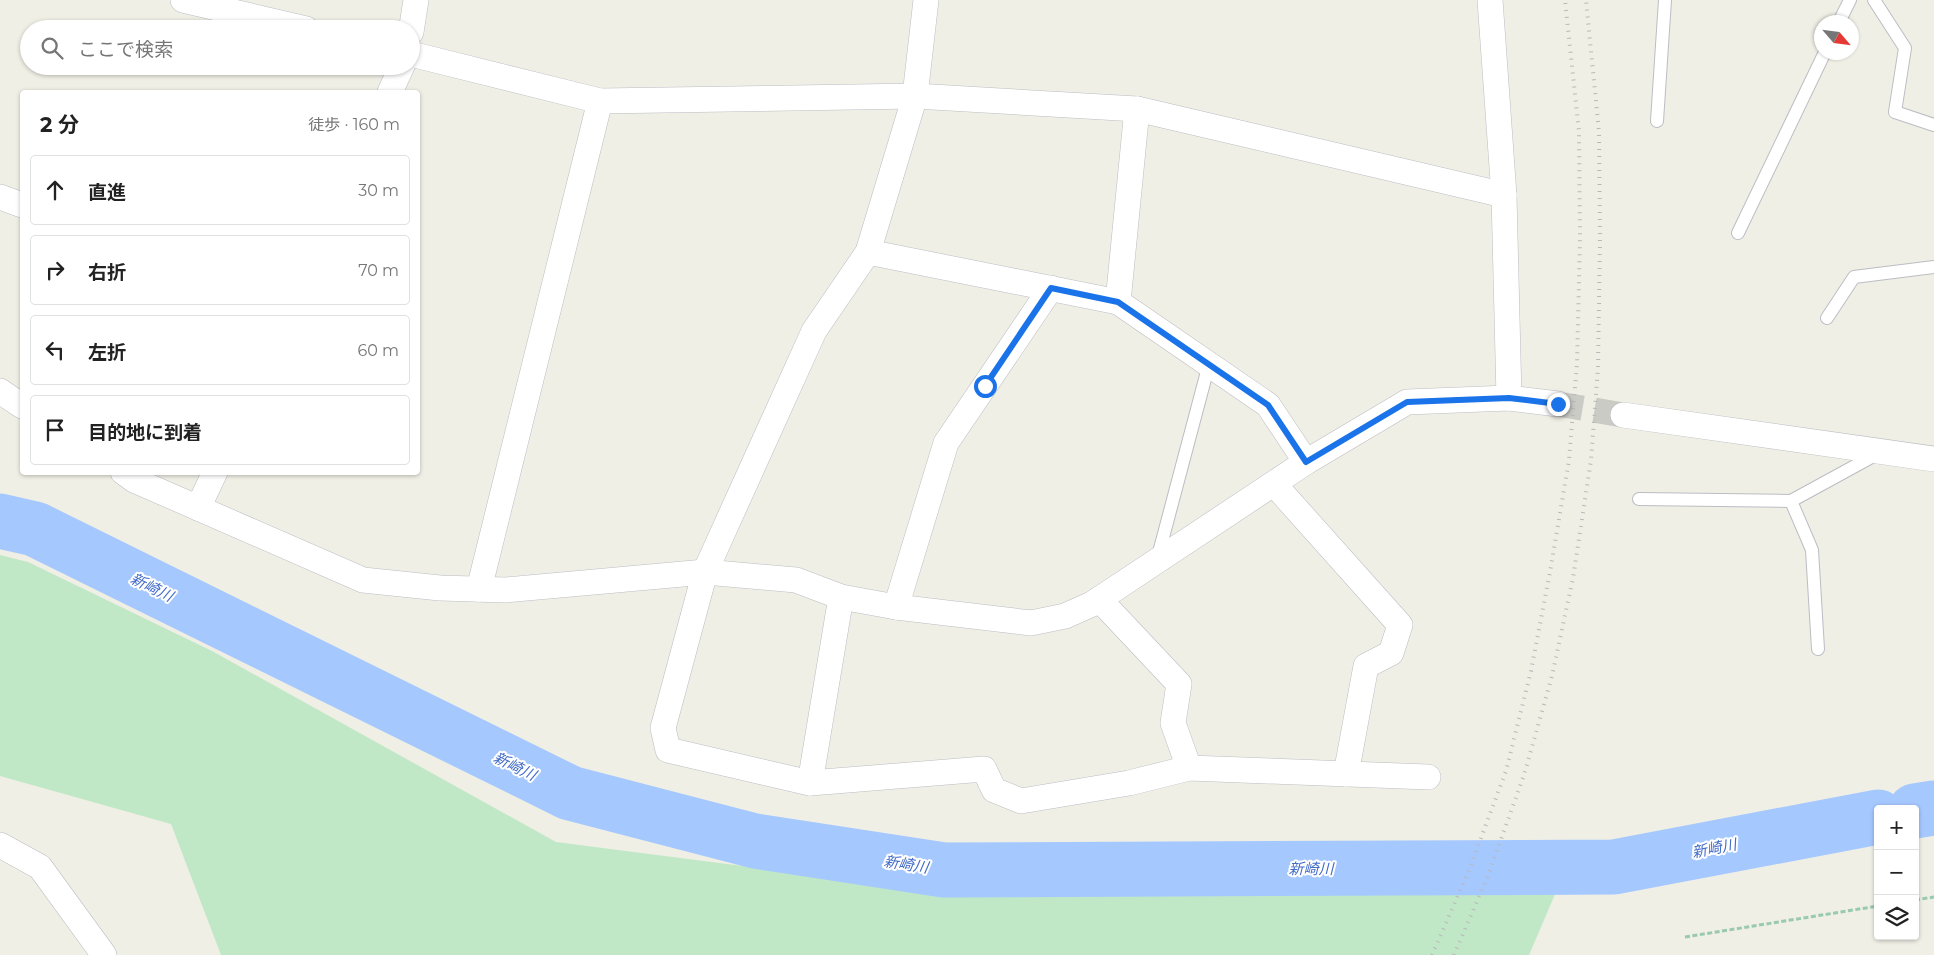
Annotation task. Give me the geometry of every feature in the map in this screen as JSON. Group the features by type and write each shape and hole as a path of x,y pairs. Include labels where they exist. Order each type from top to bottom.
{"street":[{"path":"183,0 268,20"},
{"path":"413,20 416,0"},
{"path":"926,0 915,96 868,252 814,330 705,572 663,728 668,750 810,782 984,769 994,790 1021,801 1129,783 1189,768 1428,777"},
{"path":"1490,0 1504,195 1509,398"},
{"path":"420,56 600,102 915,96 1137,109 1504,195"},
{"path":"391,90 398,75"},
{"path":"479,589 600,102"},
{"path":"1118,302 1137,109"},
{"path":"0,197 20,204"},
{"path":"868,252 1118,302 1268,405 1306,462"},
{"path":"896,607 946,443 1051,288"},
{"path":"0,391 20,405"},
{"path":"127,475 134,480 362,580 440,588 506,590 705,572 796,580 841,597 896,607 1031,623 1065,616 1100,600 1306,462 1407,402 1509,398 1558,404"},
{"path":"1623,415 1934,459"},
{"path":"198,508 214,475"},
{"path":"1274,484 1400,625 1391,653 1366,666 1346,774"},
{"path":"810,782 841,597"},
{"path":"1100,600 1179,684 1173,723 1189,768"},
{"path":"0,845 40,867 104,955"}],"lane":[{"path":"1657,121 1665,0"},
{"path":"1843,15 1850,0"},
{"path":"1874,0 1905,48 1895,112 1934,125"},
{"path":"1738,232 1821,60"},
{"path":"1828,318 1854,277 1934,267"},
{"path":"1156,561 1209,364"},
{"path":"1639,499 1791,501 1880,452"},
{"path":"1791,501 1812,550 1818,649"}],"path":[{"path":"1919,899 1934,897"},
{"path":"1685,937 1874,907"}],"green space":[{"path":"0,555 28,562 212,651 556,842 920,889 1336,889 1556,892 1529,955 221,955 171,824 0,776"}],"waterway":[{"name":"新崎川","path":"0,521 35,529 570,793 755,841 944,870 1614,867 1874,818"},
{"name":"新崎川","path":"1919,810 1934,808"}],"tunnel":[{"path":"1558,404 1623,415"}],"railway":[{"path":"1432,955 1469,870 1506,771 1531,671 1569,460 1577,364 1580,238 1579,132 1565,0"},
{"path":"1454,955 1489,873 1524,775 1552,676 1573,578 1591,460 1598,368 1599,132 1586,0"}],"route":[{"path":"985,386 1051,288 1118,302 1268,405 1306,462 1407,402 1509,398 1558,404"}]}
